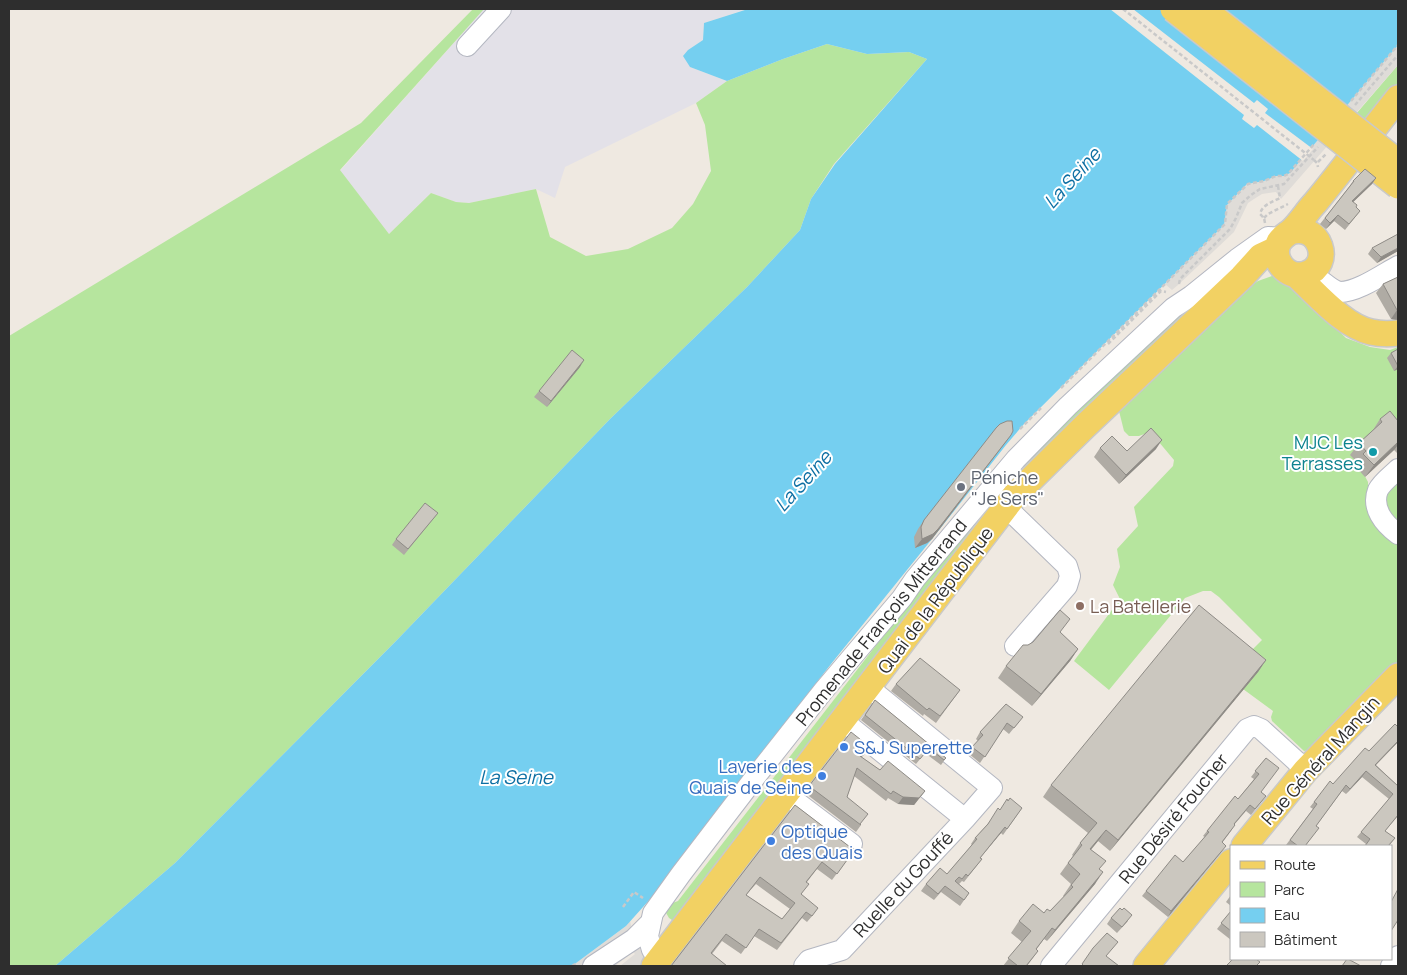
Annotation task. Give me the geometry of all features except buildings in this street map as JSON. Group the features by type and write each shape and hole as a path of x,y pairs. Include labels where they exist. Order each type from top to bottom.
{"main road":[{"path":"1173,9 1398,186"},
{"path":"1203,9 1398,162"},
{"path":"1398,98 1318,199 1297,255 1338,314 1357,327 1369,332 1398,333"},
{"name":"Quai de la République","path":"658,961 1014,495 1242,277 1297,255"},
{"name":"Rue Général Mangin","path":"1245,845 1306,770 1398,676"},
{"path":"1146,966 1230,863"}],"street":[{"path":"468,46 502,9"},
{"name":"Promenade François Mitterrand","path":"593,966 634,939 749,785 824,690 902,598 914,579 1016,459 1068,406 1173,308 1268,237 1297,255"},
{"path":"1297,255 1332,289 1339,292 1354,290 1398,266"},
{"path":"1338,314 1349,302 1354,290"},
{"path":"1398,470 1378,489 1376,504 1380,517 1387,526 1398,534"},
{"path":"1006,506 1067,566 1070,576 1067,586 1015,646"},
{"name":"Ruelle du Gouffé","path":"804,966 809,960 842,950 992,788 868,687"},
{"path":"842,720 964,819"},
{"name":"Rue Désiré Foucher","path":"1051,966 1247,729 1254,726 1262,729 1306,770"},
{"path":"786,794 852,844"},
{"path":"653,915 648,936 658,961"},
{"path":"1391,966 1398,956"}],"path":[{"path":"1123,9 1318,163"},
{"path":"1351,110 1398,56"},
{"path":"1178,285 1180,280 1230,229 1242,203 1256,192 1286,182 1323,141"},
{"path":"1317,172 1318,163 1326,154 1329,156"},
{"path":"1278,186 1280,198 1261,210 1260,216 1264,218 1293,201"},
{"path":"623,907 634,892 653,915"}],"shaded area":[{"path":"484,9 747,9 704,23 703,40 688,50 690,67 727,81 696,103 565,167 555,198 536,189 469,203 456,202 431,193 389,234 340,171"},
{"path":"1398,45 1398,65 1281,199 1276,192 1262,194 1248,203 1234,232 1172,290 1165,284 1224,225 1227,205 1247,184 1290,173"},
{"path":"630,921 635,943 648,959 644,966 620,966 635,954 633,952 615,966 572,966 626,926"}],"green space":[{"path":"473,9 484,9 340,170 389,234 431,193 456,202 469,203 536,189 550,237 586,256 628,249 672,228 693,204 711,171 705,125 696,103 727,81 827,44 867,54 909,52 927,59 834,164 811,199 800,230 747,287 610,419 396,641 175,863 55,966 9,966 9,336 361,123"},
{"path":"1398,65 1398,84 1367,122 1356,114"},
{"path":"1239,266 1025,469 1020,465 1175,310"},
{"path":"1275,275 1292,286 1346,338 1370,347 1390,350 1398,347 1398,420 1358,463 1368,482 1368,491 1390,536 1398,544 1398,662 1310,750 1304,751 1272,721 1273,711 1243,689 1243,659 1262,640 1211,591 1203,591 1185,598 1109,690 1074,661 1120,599 1113,585 1120,567 1117,549 1138,526 1134,507 1173,466 1174,460 1153,435 1147,433 1139,436 1129,436 1124,431 1118,407 1241,293 1258,281"},
{"path":"1398,476 1398,530 1391,523 1384,496"},
{"path":"1001,484 1008,486 675,922 669,918 665,911 667,905 678,901"}],"water":[{"name":"La Seine","path":"748,9 1398,9 1398,45 1290,173 1247,184 1227,205 1224,225 1024,424 831,664 652,897 626,926 572,966 55,966 175,863 396,641 610,419 747,287 800,230 811,199 835,164 927,59 909,52 867,54 827,44 727,81 690,67 683,56 688,50 703,40 704,23"}],"pier":[{"path":"1110,9 1133,9 1254,103 1257,100 1268,109 1265,113 1313,149 1303,161 1257,125 1254,128 1242,119 1244,115"}],"place":[{"name":"MJC Les Terrasses","path":"1373,452"},
{"name":"Péniche \"Je Sers\"","path":"961,487"},
{"name":"La Batellerie","path":"1080,606"},
{"name":"S&J Superette","path":"844,747"},
{"name":"Laverie des Quais de Seine","path":"822,776"},
{"name":"Optique des Quais","path":"771,841"}]}
